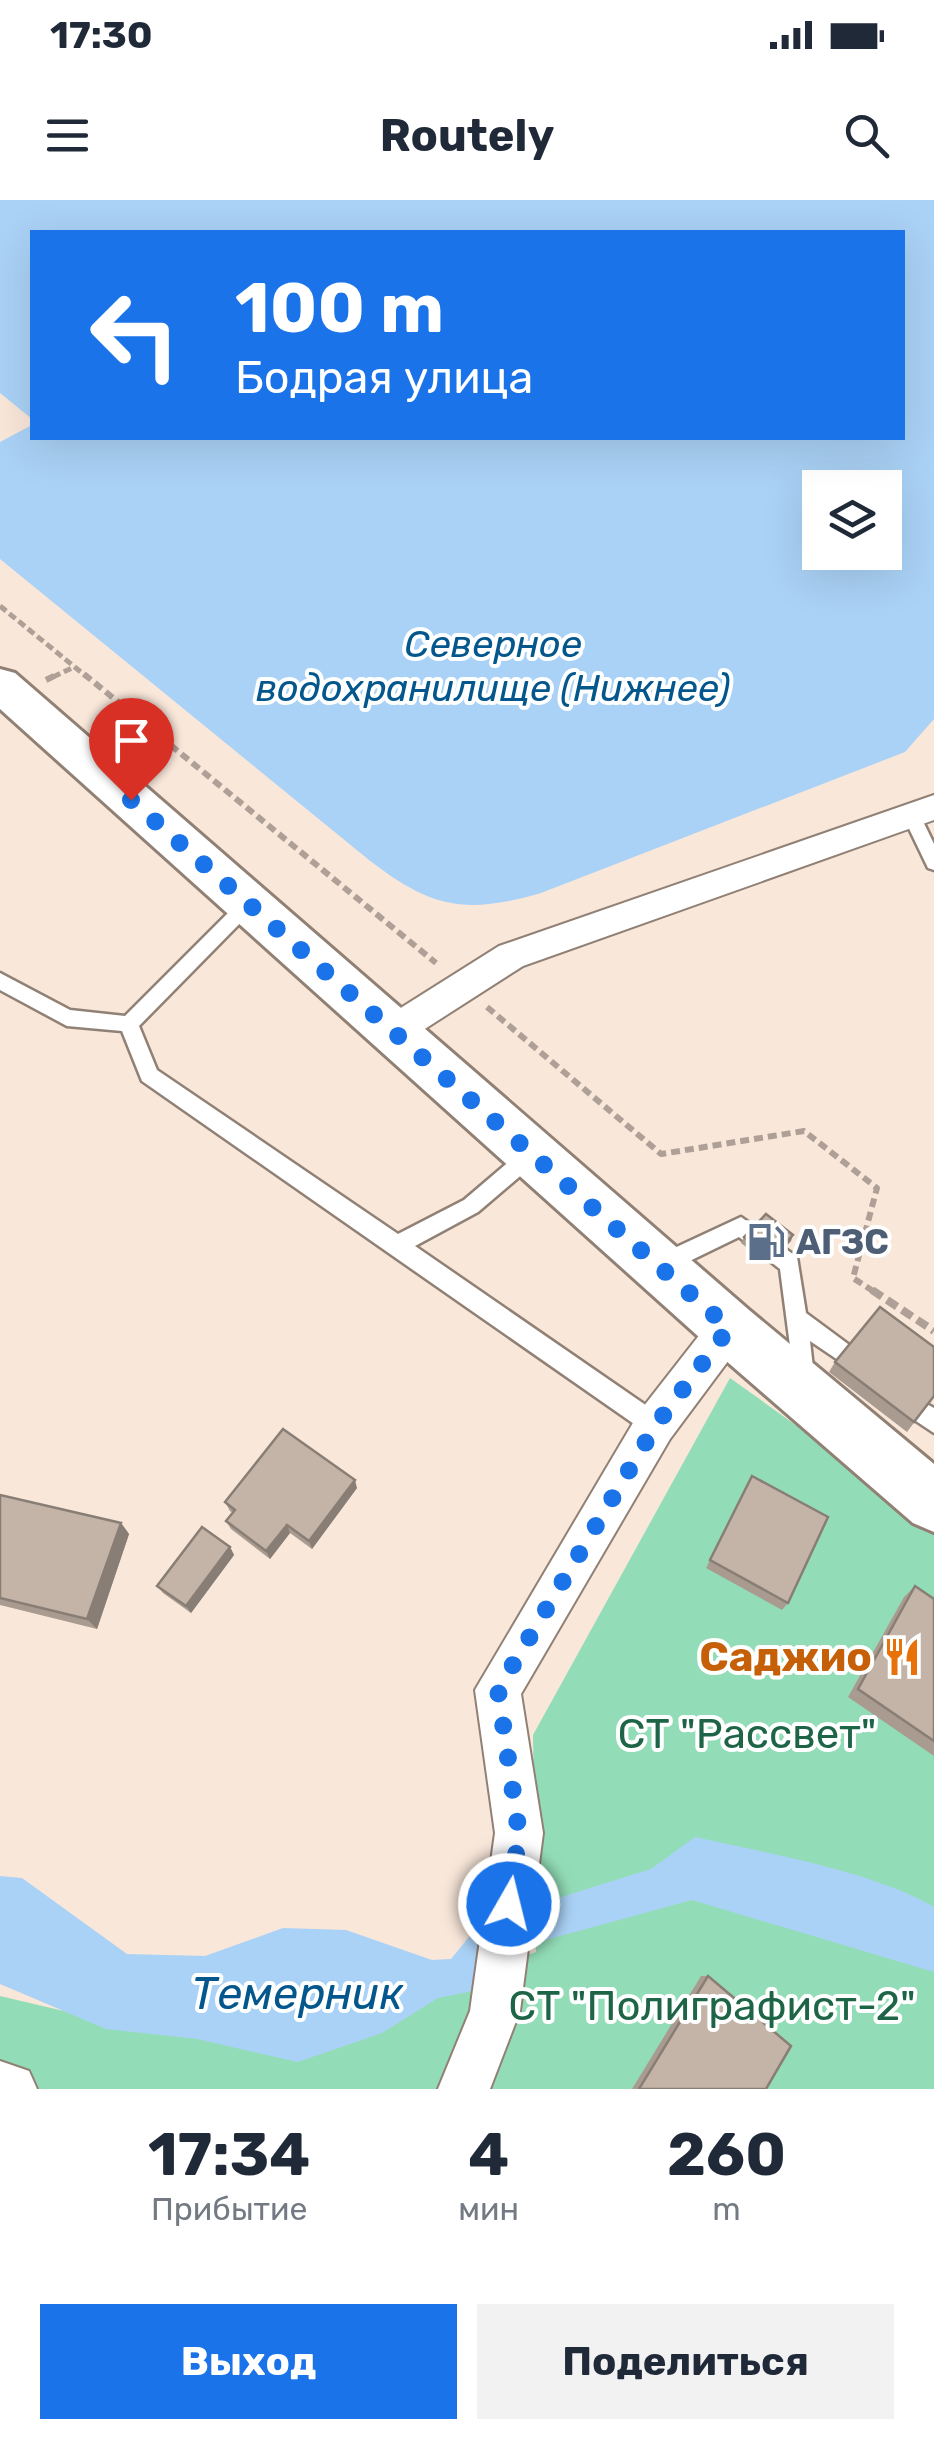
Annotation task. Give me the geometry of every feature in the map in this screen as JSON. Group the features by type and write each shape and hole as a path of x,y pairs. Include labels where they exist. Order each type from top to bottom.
{"main road":[{"path":"0,684 804,1394 934,1502"}],"street":[{"path":"393,1030 511,956 923,811"},
{"path":"464,2089 495,2011 519,1833 498,1690 656,1425 729,1328"},
{"path":"0,2087 11,2089"}],"lane":[{"path":"923,811 934,864"},
{"path":"129,1024 249,903"},
{"path":"0,981 68,1018 129,1024"},
{"path":"129,1024 149,1074 656,1425"},
{"path":"396,1245 472,1206 532,1154"},
{"path":"658,1266 741,1226 790,1264 804,1394"},
{"path":"796,1318 844,1354"}],"green space":[{"name":"СТ \"Рассвет\"","path":"730,1378 934,1524 934,2089 0,2089 0,1996 115,2023 418,1991 536,1952 533,1735"}],"water":[{"name":"Северное водохранилище (Нижнее)","path":"0,200 934,200 934,719 905,752 541,893 491,904 450,903 411,888 369,860 0,559 0,442 30,426 30,440 905,440 905,230 30,230 30,417 0,393"},
{"name":"Темерник","path":"695,1837 850,1873 934,1907 934,1972 692,1900 520,1947 473,1991 438,1998 382,2033 298,2062 197,2039 106,2029 0,1984 0,1876 22,1878 127,1954 205,1956 283,1928 346,1930 432,1960 451,1959 481,1922 651,1869"}],"building":[{"name":"АГЗС","path":"766,1214 793,1235 771,1258 744,1237"},
{"path":"880,1307 934,1347 934,1396 914,1422 835,1362"},
{"path":"283,1429 355,1480 309,1541 287,1525 266,1551 226,1521 235,1510 225,1502"},
{"path":"752,1476 828,1517 788,1603 710,1560"},
{"path":"0,1495 121,1523 87,1619 0,1598"},
{"path":"202,1527 230,1547 186,1606 157,1586"},
{"name":"Саджио","path":"915,1586 934,1599 934,1741 858,1689"},
{"path":"708,1976 791,2046 766,2089 639,2089"}],"place":[{"name":"АГЗС","path":"766,1242"},
{"name":"Саджио","path":"902,1657"}],"route":[{"path":"131,800 729,1328 656,1425 498,1690 519,1833 509,1904"}],"park label":[{"name":"СТ \"Полиграфист-2\"","path":"712,2006"}]}
